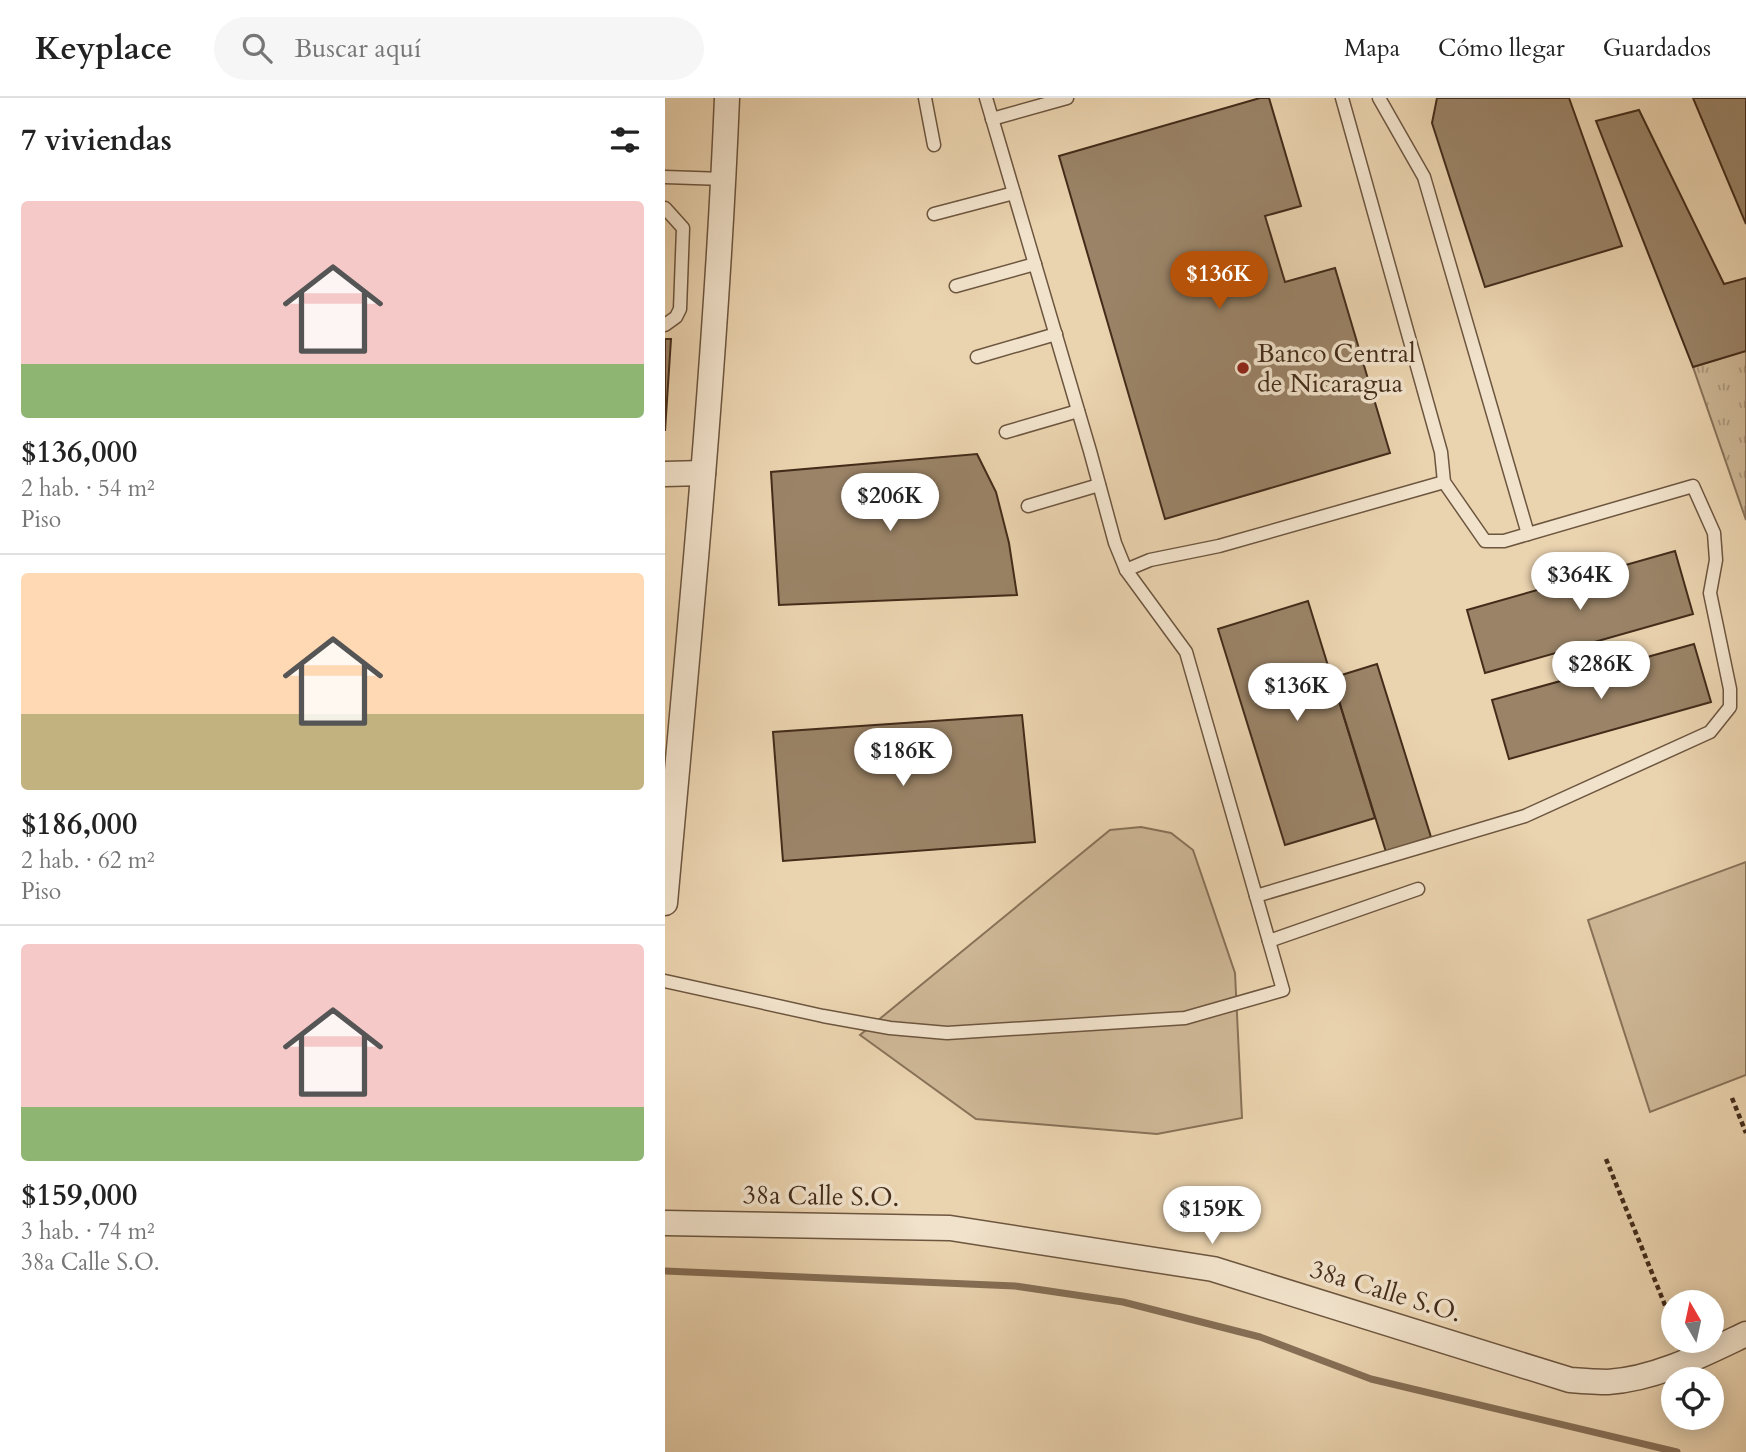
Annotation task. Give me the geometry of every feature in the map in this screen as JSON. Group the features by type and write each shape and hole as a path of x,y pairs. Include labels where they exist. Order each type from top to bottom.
{"street":[{"path":"665,903 673,716 703,473 724,179 727,98"},
{"path":"666,475 703,473"},
{"name":"38a Calle S.O.","path":"665,1223 950,1228 1213,1269 1570,1380 1610,1382 1641,1376 1687,1361 1746,1334"}],"lane":[{"path":"925,98 934,145"},
{"path":"665,981 823,1016 890,1028 947,1033 1185,1018 1283,990 1186,652 1126,570 1115,543 986,98"},
{"path":"992,119 1067,98"},
{"path":"1256,895 1525,816 1710,732 1730,707 1730,689 1710,593 1716,560 1714,533 1693,486 1504,541 1485,541 1444,482 1441,452 1342,98"},
{"path":"1379,98 1424,177 1528,534"},
{"path":"665,177 724,179"},
{"path":"934,214 1014,193"},
{"path":"665,208 683,228 680,309 676,317 665,325"},
{"path":"956,286 1035,264"},
{"path":"977,357 1055,334"},
{"path":"1006,432 1078,411"},
{"path":"1126,570 1150,560 1219,546 1444,482"},
{"path":"1028,506 1099,485"},
{"path":"1269,941 1418,889"}],"path":[{"path":"1732,1098 1746,1133"},
{"path":"1606,1159 1661,1295"}],"green space":[{"path":"1746,351 1746,520 1693,367"},
{"path":"1141,827 1171,833 1193,850 1235,973 1242,1118 1157,1134 976,1119 860,1035 1110,830"},
{"path":"1746,862 1746,1075 1650,1112 1588,920"}],"building":[{"name":"Banco Central de Nicaragua","path":"1260,98 1269,98 1301,206 1265,216 1285,282 1335,268 1390,453 1165,519 1059,156"},
{"path":"1437,98 1569,98 1622,246 1485,287 1432,123"},
{"path":"1693,98 1746,98 1746,224"},
{"path":"1639,110 1724,284 1746,278 1746,351 1693,367 1596,121"},
{"path":"665,339 671,339 665,431"},
{"path":"977,454 996,492 1009,543 1017,595 779,605 771,472"},
{"path":"1675,551 1693,614 1485,673 1467,610"},
{"path":"1308,601 1375,818 1285,845 1218,629"},
{"path":"1694,644 1711,702 1509,759 1492,700"},
{"path":"1377,664 1431,837 1386,852 1332,678"},
{"path":"1022,715 1035,842 783,861 773,732"}],"waterway":[{"path":"665,1271 1015,1286 1123,1302 1260,1337 1371,1379 1677,1452"}],"place":[{"name":"Banco Central de Nicaragua","path":"1243,368"}]}
